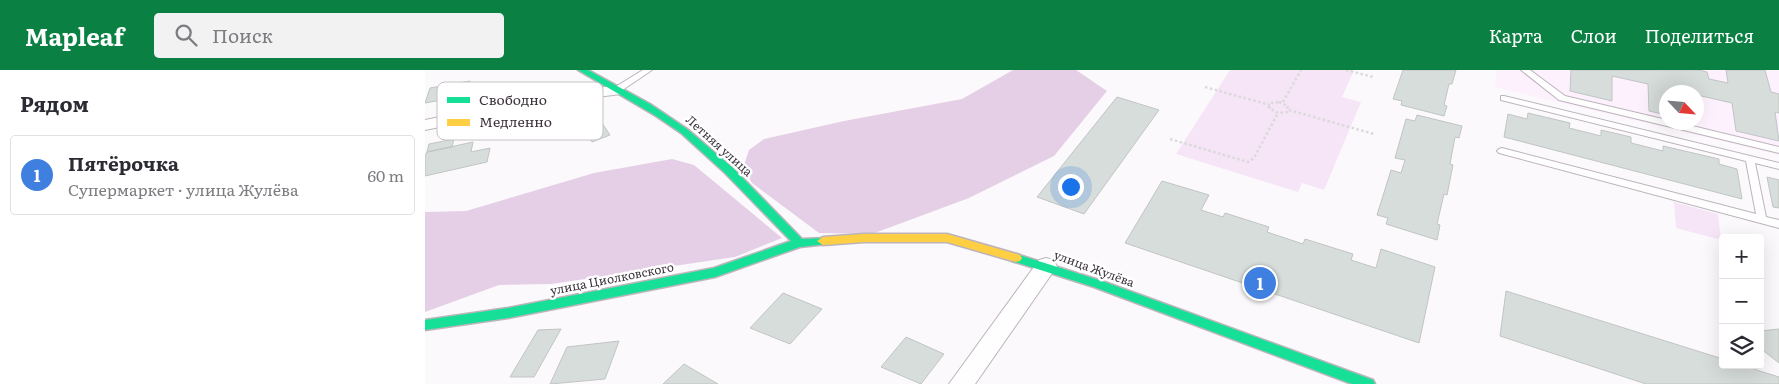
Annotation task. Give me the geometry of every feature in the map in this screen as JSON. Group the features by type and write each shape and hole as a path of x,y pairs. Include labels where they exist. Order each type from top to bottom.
{"street":[{"name":"Летняя улица","path":"582,70 601,82"},
{"name":"Летняя улица","path":"603,83 615,91 638,100 684,131 761,202 799,243"},
{"path":"603,92 615,91"},
{"name":"улица Жулёва","path":"799,243 864,238 947,238 1046,266 1368,384"},
{"name":"улица Циолковского","path":"425,325 508,313 715,272 799,243"},
{"path":"961,384 1046,266"}],"lane":[{"path":"615,91 648,70"},
{"path":"1525,70 1562,98 1779,150"},
{"path":"1504,98 1779,166"},
{"path":"1502,151 1779,224"},
{"path":"1750,159 1762,220"}],"path":[{"path":"1283,103 1301,70"},
{"path":"1346,70 1373,77"},
{"path":"1205,87 1270,105 1275,102 1283,103 1288,106 1289,110"},
{"path":"1270,105 1271,110 1278,113 1289,110 1374,134"},
{"path":"1170,139 1248,162 1254,158 1278,113"}],"shaded area":[{"path":"1013,70 1076,70 1107,91 1054,156 969,198 872,234 819,233 752,183 743,168 749,150 764,139 844,121 962,99"},
{"path":"1230,70 1354,70 1342,97 1361,102 1324,190 1302,183 1298,192 1176,154"},
{"path":"1497,70 1779,70 1779,155 1675,130 1704,130 1704,85 1659,85 1659,126 1495,87"},
{"path":"672,159 694,165 782,238 735,257 551,284 499,285 425,312 425,212 466,211 594,173"},
{"path":"1674,202 1718,214 1720,234 1719,239 1676,228"}],"building":[{"path":"1403,70 1456,70 1452,84 1449,84 1444,105 1447,106 1444,116 1401,105 1402,101 1393,99"},
{"path":"1571,70 1699,70 1707,72 1709,79 1728,83 1726,70 1765,70 1771,92 1779,94 1779,113 1775,112 1779,141 1736,131 1732,103 1704,97 1704,85 1659,85 1659,113 1649,111 1648,84 1612,76 1612,101 1570,91"},
{"path":"437,87 437,101 425,103 430,88"},
{"path":"1117,97 1159,110 1084,214 1037,197"},
{"path":"1528,113 1570,123 1569,128 1601,136 1601,130 1631,137 1631,143 1663,151 1663,146 1719,159 1719,164 1737,169 1742,199 1504,137 1508,114 1527,119"},
{"path":"1417,115 1462,126 1459,138 1455,137 1450,164 1453,165 1447,195 1444,194 1437,224 1440,225 1437,240 1386,224 1388,218 1377,215 1391,170 1401,173 1405,160 1395,158 1406,119 1415,121"},
{"path":"603,124 610,135 603,138"},
{"path":"454,140 452,147 427,152 429,144"},
{"path":"473,142 471,152 490,148 487,162 425,176 425,155 427,152"},
{"path":"1767,177 1779,180 1779,208 1773,207"},
{"path":"1162,181 1209,195 1201,210 1223,217 1225,213 1269,227 1267,232 1303,244 1305,239 1353,254 1351,260 1376,268 1381,249 1435,267 1419,343 1125,243"},
{"path":"1506,291 1719,358 1719,369 1754,369 1779,377 1779,384 1646,384 1500,336"},
{"path":"783,293 822,309 790,344 750,328"},
{"path":"561,329 534,377 510,377 538,330"},
{"path":"1779,329 1779,363 1764,351 1764,331"},
{"path":"906,337 944,354 921,384 881,367"},
{"path":"619,341 605,379 550,384 567,347"},
{"path":"684,364 718,384 663,384"}],"traffic: fast":[{"path":"582,70 647,106 684,131 729,170 799,243"},
{"path":"425,325 508,313 715,272 799,243 823,241"},
{"path":"1016,258 1098,284 1368,384"}],"traffic: slow":[{"path":"823,241 864,238 947,238 1016,258"}],"place":[{"name":"Пятёрочка","path":"1260,283"}]}
